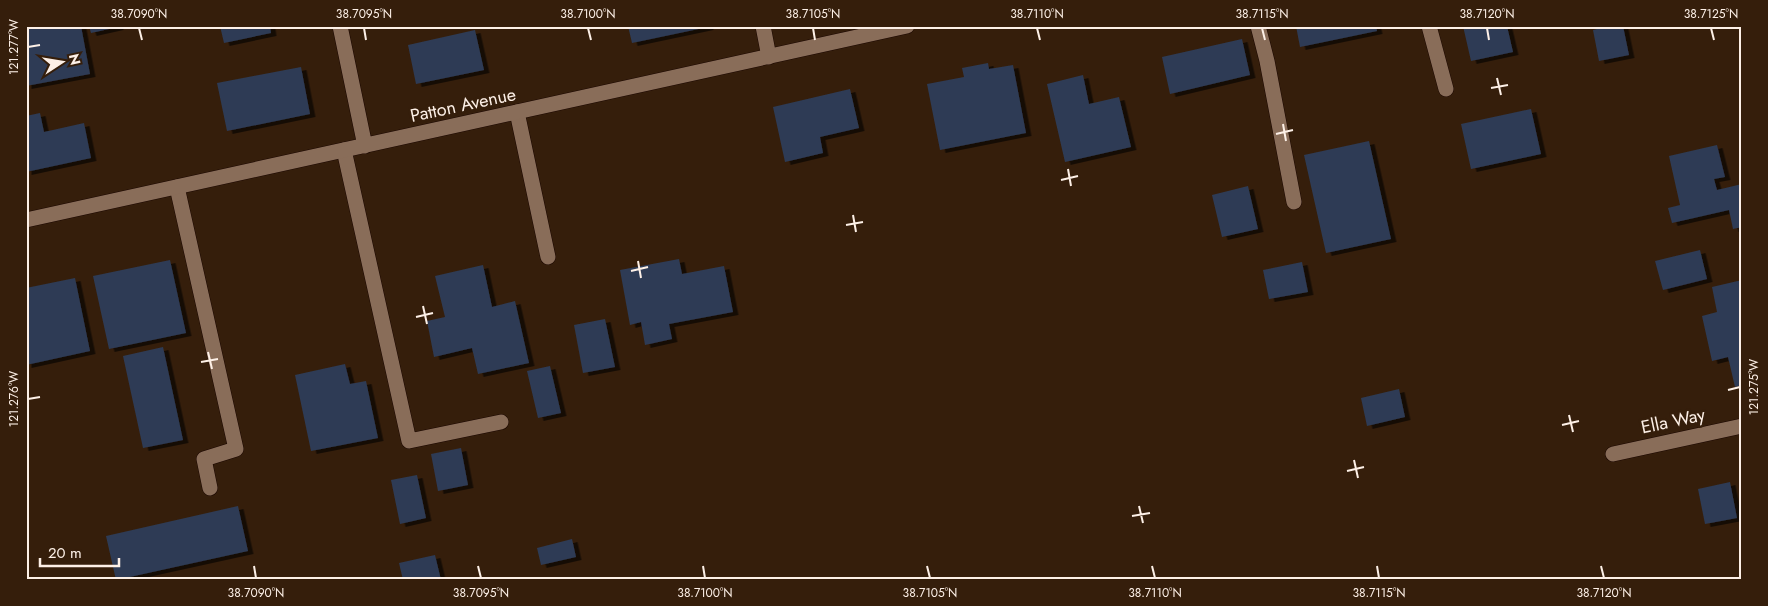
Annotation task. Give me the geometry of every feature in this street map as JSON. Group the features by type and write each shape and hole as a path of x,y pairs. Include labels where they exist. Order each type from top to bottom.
{"street":[{"path":"340,26 365,146"},
{"path":"763,26 769,57"},
{"name":"Patton Avenue","path":"26,220 907,26"},
{"path":"1258,26 1267,61 1294,202"},
{"path":"1429,26 1446,89"},
{"path":"517,112 548,257"},
{"path":"344,150 409,441 500,422"},
{"path":"177,187 236,449 204,459 210,488"},
{"name":"Ella Way","path":"1613,454 1742,426"}],"building":[{"path":"26,26 81,26 90,74 26,86"},
{"path":"89,26 118,26 118,27 91,33"},
{"path":"220,26 270,26 271,33 224,43"},
{"path":"628,26 708,26 708,27 632,43"},
{"path":"1296,26 1376,26 1377,31 1300,47"},
{"path":"1463,26 1507,26 1513,52 1471,61"},
{"path":"1609,26 1623,26 1629,55 1599,61 1593,30"},
{"path":"475,30 484,70 416,84 408,45"},
{"path":"1242,39 1250,75 1170,94 1162,57"},
{"path":"988,63 989,69 1013,65 1026,133 940,150 927,84 964,77 962,68"},
{"path":"301,67 310,114 227,131 217,83"},
{"path":"1083,75 1089,104 1119,97 1131,147 1065,162 1047,84"},
{"path":"850,89 859,128 820,137 823,153 785,162 773,107"},
{"path":"1531,109 1541,154 1471,169 1461,124"},
{"path":"40,113 44,132 84,123 91,158 26,172 26,116"},
{"path":"1369,141 1391,239 1326,253 1304,155"},
{"path":"1717,145 1725,177 1714,179 1717,190 1742,184 1742,227 1733,229 1729,210 1672,223 1668,208 1680,205 1669,156"},
{"path":"1248,186 1258,229 1222,237 1212,195"},
{"path":"1700,250 1707,279 1663,290 1655,261"},
{"path":"679,259 682,274 724,266 733,312 669,324 672,339 645,345 641,322 630,325 620,270"},
{"path":"170,260 186,333 109,349 93,276"},
{"path":"1302,262 1308,292 1269,299 1263,270"},
{"path":"483,265 492,307 515,301 529,363 478,374 472,348 434,357 427,321 445,317 435,276"},
{"path":"75,278 90,351 26,365 26,288"},
{"path":"1742,280 1742,385 1735,387 1728,357 1712,361 1702,316 1717,312 1712,287"},
{"path":"605,319 615,367 583,373 574,325"},
{"path":"163,347 183,440 143,448 123,356"},
{"path":"345,364 350,384 366,381 378,438 311,451 295,375"},
{"path":"550,366 561,413 538,418 527,371"},
{"path":"1399,389 1405,417 1367,426 1361,398"},
{"path":"461,448 468,485 438,491 431,454"},
{"path":"417,475 426,518 400,524 391,480"},
{"path":"1730,482 1737,518 1705,524 1698,489"},
{"path":"238,506 248,551 116,580 106,536"},
{"path":"572,539 576,557 541,565 537,548"},
{"path":"435,555 441,580 403,580 399,563"}]}
